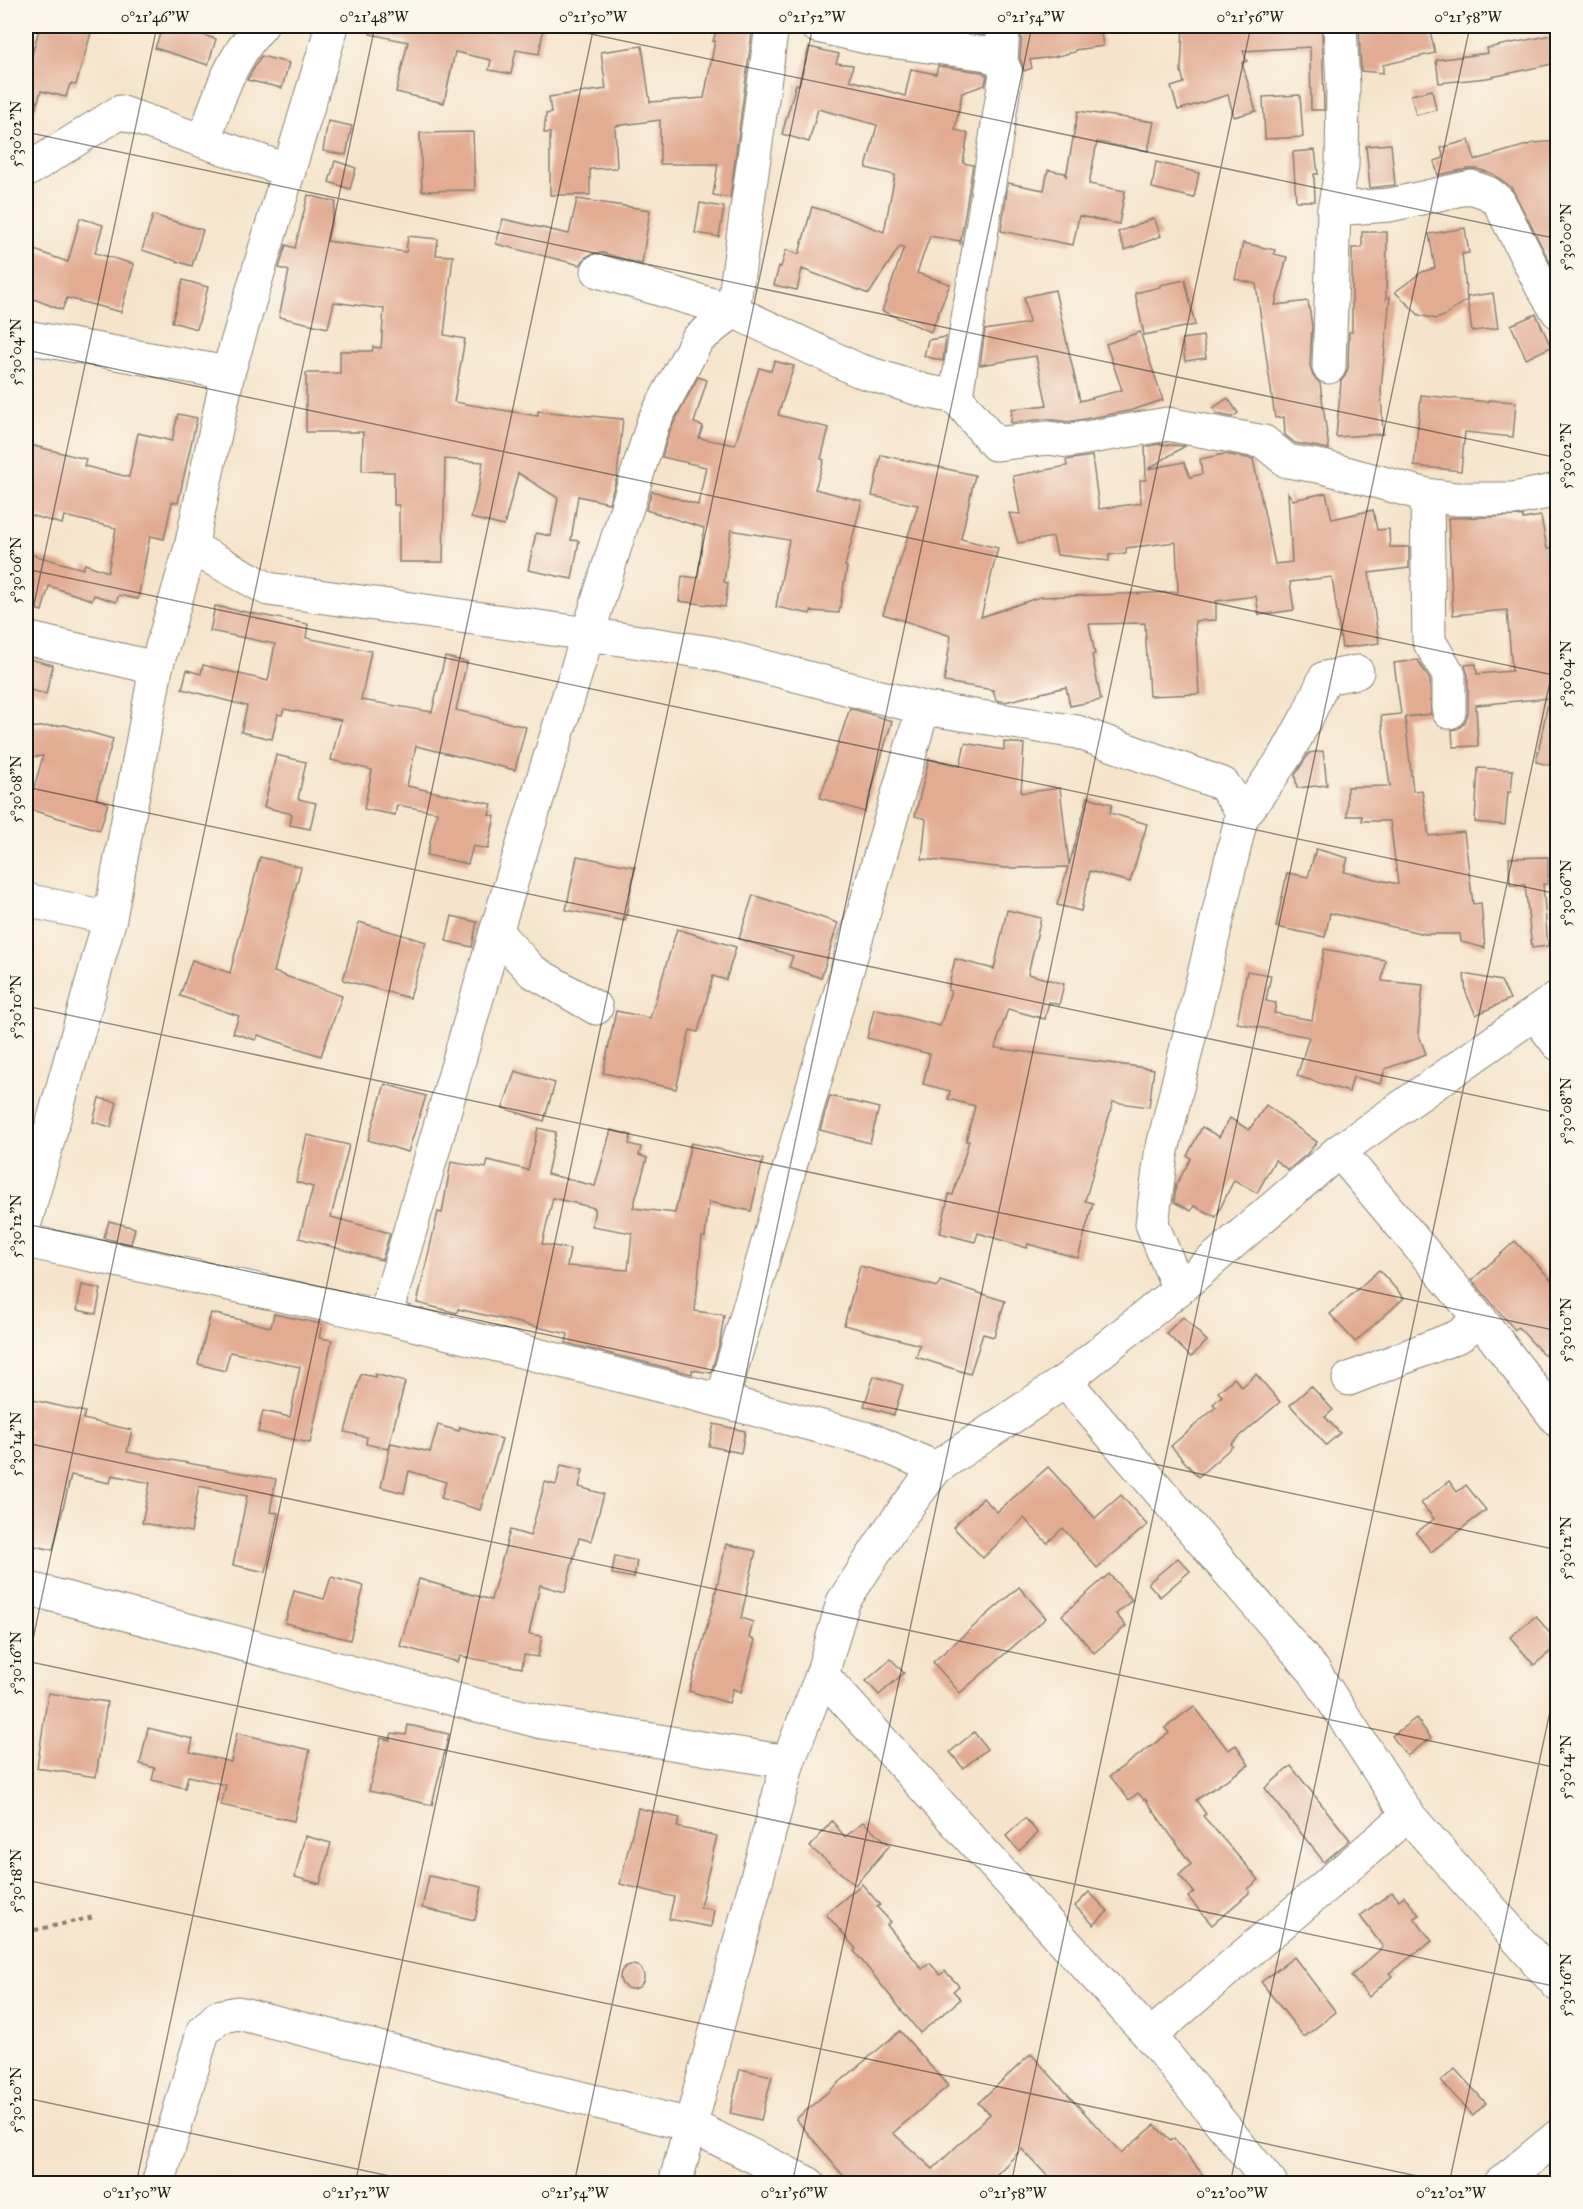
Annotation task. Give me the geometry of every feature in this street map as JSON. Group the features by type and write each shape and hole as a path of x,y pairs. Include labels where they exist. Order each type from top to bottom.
{"street":[{"path":"204,141 221,89 231,67 261,26"},
{"path":"26,1219 110,918 156,668 191,547 228,373 332,26"},
{"path":"385,1317 496,932 653,423 697,340 733,312 772,26"},
{"path":"817,26 875,39 988,54 1001,62"},
{"path":"956,397 1006,73 1001,62 1003,26"},
{"path":"1329,367 1334,209 1342,166 1341,26"},
{"path":"26,171 120,112 289,171"},
{"path":"1334,209 1390,205 1471,187 1488,193 1499,202 1557,312"},
{"path":"598,271 733,312 858,370 925,391 956,397 994,444 1048,438 1068,441 1167,424 1264,442 1287,461 1323,467 1427,495 1456,500 1513,499 1557,490"},
{"path":"26,337 228,373"},
{"path":"1427,495 1429,641 1449,675 1449,712"},
{"path":"191,547 268,589 711,653 923,708 1077,732 1223,784 1241,809 1241,819 1161,1155 1152,1224 1179,1289"},
{"path":"26,638 156,668"},
{"path":"1241,819 1286,755 1325,678 1357,672"},
{"path":"722,1401 923,708"},
{"path":"26,900 110,918"},
{"path":"496,932 532,971 596,1008"},
{"path":"675,2184 788,1762 822,1675 843,1602 891,1528 936,1467 1065,1381 1179,1289 1339,1151 1546,1006 1557,1044"},
{"path":"1339,1151 1480,1319 1557,1421"},
{"path":"26,1241 385,1317 872,1440 936,1467"},
{"path":"1349,1379 1459,1336 1480,1319"},
{"path":"1065,1381 1314,1671 1408,1815 1557,1985"},
{"path":"26,1588 542,1722 788,1762"},
{"path":"822,1675 1150,2036 1271,2184"},
{"path":"1150,2036 1408,1815"},
{"path":"159,2184 203,2032 218,2017 238,2013 690,2126 809,2184"},
{"path":"1500,2184 1557,2136"}],"path":[{"path":"26,1932 94,1917"}],"building":[{"path":"40,26 93,26 76,85 70,84 66,97 41,91 30,127 26,127 26,76"},
{"path":"163,26 185,26 184,29 216,39 208,65 155,48"},
{"path":"371,26 544,26 539,54 516,50 511,74 489,70 491,60 455,52 444,103 396,92 408,42 370,34"},
{"path":"718,26 753,26 730,198 713,195 718,164 660,164 660,120 615,126 617,168 590,169 590,195 550,195 550,133 544,133 546,114 551,113 549,97 606,89 601,52 642,46 650,102 704,98 715,41 713,41"},
{"path":"945,26 984,26 984,35 944,29"},
{"path":"1100,26 1103,46 1030,60 1032,68 1024,71 1020,58 1022,27"},
{"path":"1183,26 1322,26 1324,110 1311,110 1310,47 1243,51 1247,61 1242,63 1256,111 1234,117 1228,95 1178,110 1171,87 1184,83 1181,71"},
{"path":"1359,26 1429,26 1435,53 1383,65 1383,73 1361,71"},
{"path":"1557,34 1557,63 1487,78 1439,83 1436,60 1488,53 1487,48"},
{"path":"809,47 839,54 836,63 853,65 850,80 905,96 911,69 936,74 938,66 982,72 987,76 985,85 962,93 955,130 968,133 963,163 973,165 960,245 960,241 930,236 917,273 950,284 931,332 882,311 904,247 900,246 869,294 802,269 797,290 774,285 786,250 799,254 812,207 884,232 895,175 866,168 877,125 818,109 809,142 782,134"},
{"path":"261,56 289,63 282,88 247,80"},
{"path":"1432,90 1436,110 1416,115 1411,95"},
{"path":"1300,95 1303,137 1265,139 1263,97"},
{"path":"1078,111 1154,122 1148,151 1097,142 1089,184 1125,191 1119,224 1079,216 1073,245 1001,231 1008,183 1044,190 1048,170 1065,173 1066,177"},
{"path":"328,121 352,126 346,155 323,151"},
{"path":"473,132 475,190 422,191 420,133"},
{"path":"1469,140 1475,160 1534,143 1557,141 1557,276 1511,187 1493,174 1477,169 1438,175 1434,161 1444,158 1441,148"},
{"path":"1391,144 1395,185 1370,188 1366,146"},
{"path":"1315,150 1318,174 1314,174 1315,201 1296,201 1293,152"},
{"path":"335,161 356,168 350,189 329,182"},
{"path":"1156,162 1199,173 1194,198 1152,188"},
{"path":"308,195 336,202 327,241 406,252 408,236 438,239 436,255 453,256 444,335 465,339 454,402 538,416 538,411 623,419 617,477 609,503 578,496 571,540 579,541 572,579 528,570 536,533 551,536 558,498 518,473 504,526 471,518 483,462 445,459 443,562 399,562 399,505 394,505 394,472 362,471 363,432 306,432 306,373 340,373 340,351 372,351 373,347 381,348 384,309 334,302 328,328 279,317 289,271 279,268 286,245 295,248"},
{"path":"577,199 650,210 642,264 603,253 594,253 586,257 580,265 496,244 503,219 569,234"},
{"path":"700,203 724,207 719,237 695,233"},
{"path":"153,215 203,230 192,266 142,250"},
{"path":"80,218 103,225 95,253 134,264 121,312 67,298 62,310 26,296 26,247 68,262"},
{"path":"1154,218 1161,236 1125,250 1118,232"},
{"path":"1465,228 1469,253 1462,254 1467,300 1436,319 1419,315 1395,292 1422,272 1435,268 1429,234"},
{"path":"1362,232 1387,232 1386,299 1390,296 1381,389 1383,434 1336,437 1341,381 1348,368 1349,332 1352,332 1352,248 1362,248"},
{"path":"1243,243 1275,250 1274,254 1287,257 1275,305 1308,301 1312,326 1310,367 1313,376 1320,383 1329,449 1295,443 1285,435 1284,417 1275,418 1256,284 1235,279"},
{"path":"183,280 208,287 197,329 172,322"},
{"path":"1185,280 1195,325 1144,335 1135,293"},
{"path":"1055,290 1080,401 1122,390 1106,344 1140,332 1163,400 1129,411 1068,422 1046,419 1011,423 1012,409 1047,405 1036,356 980,365 985,330 1029,323 1024,297"},
{"path":"1493,293 1498,328 1472,331 1467,297"},
{"path":"1536,314 1551,347 1526,359 1511,325"},
{"path":"1203,336 1206,358 1185,361 1182,339"},
{"path":"946,337 943,361 924,356 928,340"},
{"path":"774,361 794,366 778,415 829,428 821,459 824,460 815,489 862,501 845,566 847,567 839,613 811,611 810,614 776,607 789,540 731,530 724,582 728,583 725,607 679,601 682,576 698,578 704,528 646,510 652,491 698,505 706,467 662,457 670,430 698,377 707,380 694,423 703,426 699,438 735,445 759,368 771,371"},
{"path":"1421,395 1488,402 1488,400 1516,402 1513,437 1465,432 1461,471 1414,466"},
{"path":"1228,398 1238,413 1232,417 1217,414 1213,408"},
{"path":"178,414 197,418 178,503 172,502 164,539 150,536 138,599 119,595 116,602 94,595 92,600 49,586 42,611 26,606 26,553 83,569 85,564 108,572 116,528 64,516 62,524 26,514 26,444 86,459 84,466 129,477 138,433 172,441"},
{"path":"1158,444 1185,446 1148,469 1184,462 1190,477 1202,474 1200,459 1225,454 1253,459 1275,564 1292,562 1288,493 1293,500 1326,493 1332,519 1373,510 1377,530 1389,529 1390,547 1409,547 1409,568 1369,573 1379,643 1342,648 1332,577 1290,582 1294,610 1259,615 1256,596 1216,601 1216,620 1195,621 1199,694 1149,696 1145,623 1089,624 1095,654 1092,655 1101,700 1070,706 1066,687 1005,702 996,700 993,690 944,682 951,636 883,614 918,505 872,496 881,455 975,475 961,539 998,548 981,617 1040,597 1178,592 1176,542 1126,548 1126,553 1109,555 1109,561 1057,555 1053,537 1018,543 1009,513 1020,514 1013,476 1067,466 1066,460 1092,456 1099,509 1141,503 1140,480 1146,480 1145,447"},
{"path":"1523,516 1523,519 1541,516 1547,549 1557,546 1557,697 1550,698 1557,698 1557,767 1536,762 1549,698 1476,705 1478,746 1453,747 1452,730 1459,728 1465,722 1468,713 1468,675 1465,665 1476,664 1477,674 1512,671 1507,610 1453,615 1448,518"},
{"path":"215,606 308,624 306,638 371,651 361,700 432,712 445,657 467,662 456,710 526,727 515,770 416,746 407,786 492,804 489,815 495,816 488,849 473,846 468,864 427,855 437,812 397,805 395,815 364,809 372,770 331,760 341,720 284,709 282,715 278,714 272,739 241,732 247,706 182,689 187,670 201,674 203,665 268,681 275,644 210,631"},
{"path":"26,658 53,665 46,694 26,689"},
{"path":"1418,660 1430,680 1431,714 1405,717 1413,791 1422,790 1429,836 1464,832 1473,904 1481,903 1485,948 1461,942 1460,934 1425,934 1330,913 1325,937 1276,927 1287,873 1308,877 1316,849 1348,858 1344,872 1398,884 1390,821 1362,821 1362,816 1347,816 1347,787 1390,786 1381,716 1401,714 1394,663"},
{"path":"850,708 892,721 865,812 820,798"},
{"path":"65,725 113,739 96,799 108,803 100,830 28,809 43,756 26,757 26,728"},
{"path":"1004,742 1024,744 1021,793 1060,788 1069,865 1088,797 1112,804 1110,813 1147,824 1130,882 1090,871 1081,911 1057,905 1068,867 1006,868 922,859 926,819 915,816 929,759 960,766 965,743 1004,750"},
{"path":"1323,751 1327,785 1297,788 1295,775 1309,753"},
{"path":"276,755 306,762 298,799 316,803 310,829 290,825 292,814 264,807"},
{"path":"1478,768 1513,770 1505,825 1475,822"},
{"path":"577,856 635,867 625,921 566,910"},
{"path":"260,857 301,867 274,972 342,996 321,1056 258,1035 256,1040 233,1033 239,1016 180,996 192,960 230,973"},
{"path":"1548,857 1548,884 1543,884 1548,946 1532,948 1525,885 1510,885 1509,858"},
{"path":"753,895 838,923 821,978 789,967 793,956 739,939"},
{"path":"1007,910 1041,918 1028,974 1064,984 1059,1005 1049,1002 1045,1019 1008,1009 995,1048 1154,1069 1149,1107 1113,1102 1085,1201 1093,1203 1078,1258 1028,1244 1027,1248 978,1233 975,1242 940,1233 949,1194 953,1195 969,1141 966,1141 975,1106 948,1099 950,1091 923,1084 930,1054 867,1038 874,1009 940,1026 951,991 948,990 955,959 994,969"},
{"path":"452,916 477,922 472,947 446,941"},
{"path":"359,922 426,942 410,998 343,980"},
{"path":"677,929 736,947 726,980 713,976 698,1032 690,1030 676,1089 603,1073 616,1011 650,1018"},
{"path":"1324,949 1385,960 1382,981 1423,985 1418,1033 1426,1054 1385,1069 1381,1084 1353,1077 1349,1092 1297,1076 1309,1037 1237,1023 1247,971 1271,975 1266,1001 1276,1003 1274,1013 1312,1020"},
{"path":"1464,974 1501,981 1510,999 1476,1015 1466,993"},
{"path":"515,1071 555,1083 544,1121 503,1108"},
{"path":"385,1084 426,1096 408,1152 368,1140"},
{"path":"830,1096 879,1108 870,1143 820,1130"},
{"path":"99,1098 117,1102 111,1127 93,1122"},
{"path":"1266,1105 1317,1142 1307,1154 1288,1170 1275,1160 1257,1193 1234,1180 1216,1217 1194,1206 1191,1211 1174,1202 1176,1185 1191,1158 1187,1156 1202,1127 1219,1137 1230,1118 1249,1130"},
{"path":"538,1128 556,1132 547,1174 595,1186 611,1130 631,1135 629,1144 641,1147 639,1155 647,1158 633,1208 675,1213 691,1143 763,1159 751,1211 709,1202 705,1237 702,1237 695,1311 724,1315 720,1342 711,1373 692,1370 692,1374 566,1343 568,1334 458,1309 457,1313 417,1303 438,1212 442,1213 451,1162 486,1168 488,1160 528,1170","holes":["553,1198 595,1208 592,1226 632,1233 628,1270 567,1266 570,1249 542,1244"]},
{"path":"307,1135 349,1145 331,1217 390,1233 382,1260 299,1238 313,1187 296,1182"},
{"path":"109,1221 135,1228 131,1244 104,1238"},
{"path":"1515,1241 1557,1286 1557,1361 1548,1351 1544,1355 1518,1327 1515,1330 1472,1280"},
{"path":"860,1266 938,1287 940,1281 1005,1301 994,1337 983,1334 970,1374 916,1357 920,1345 844,1325"},
{"path":"1379,1270 1404,1298 1355,1342 1330,1314"},
{"path":"82,1285 101,1289 96,1314 77,1310"},
{"path":"211,1313 271,1327 274,1314 322,1324 319,1338 332,1340 310,1443 258,1432 263,1411 290,1417 300,1367 230,1352 225,1371 198,1364"},
{"path":"1183,1317 1207,1341 1191,1357 1166,1333"},
{"path":"361,1374 375,1377 375,1374 405,1382 388,1449 366,1444 367,1437 345,1432"},
{"path":"1256,1374 1280,1402 1231,1444 1233,1446 1198,1477 1171,1446 1216,1407 1213,1404 1222,1396 1218,1392 1234,1378 1242,1387"},
{"path":"874,1376 903,1385 894,1415 864,1406"},
{"path":"1311,1386 1333,1410 1325,1417 1340,1433 1326,1445 1290,1405"},
{"path":"29,1399 85,1412 83,1419 132,1430 127,1452 276,1479 270,1512 278,1513 266,1572 233,1565 247,1496 199,1486 191,1532 142,1523 150,1483 112,1475 110,1483 71,1475 53,1550 26,1544 26,1496 31,1470 26,1469 26,1448 30,1430 26,1429"},
{"path":"714,1424 745,1431 741,1453 709,1446"},
{"path":"438,1425 459,1431 460,1427 502,1439 480,1510 441,1498 446,1482 409,1471 404,1493 381,1487 391,1443 430,1452"},
{"path":"561,1465 583,1470 579,1487 604,1494 591,1541 579,1538 565,1592 540,1585 529,1634 542,1636 538,1657 524,1655 522,1668 460,1656 458,1662 400,1646 419,1579 491,1600 510,1530 530,1536 545,1482 556,1485"},
{"path":"1048,1467 1095,1518 1121,1495 1147,1525 1097,1568 1063,1528 1047,1543 1024,1518 983,1558 953,1527 983,1498 997,1512"},
{"path":"1449,1481 1457,1492 1466,1485 1486,1510 1431,1552 1416,1533 1434,1519 1421,1503"},
{"path":"726,1544 756,1551 741,1618 753,1622 749,1638 755,1640 741,1692 733,1689 729,1703 689,1691 713,1605"},
{"path":"615,1556 637,1561 634,1578 612,1574"},
{"path":"1178,1558 1190,1571 1160,1597 1148,1583"},
{"path":"1109,1574 1132,1600 1116,1614 1126,1626 1094,1653 1062,1615"},
{"path":"331,1577 364,1586 350,1640 285,1623 294,1591 324,1599"},
{"path":"1019,1587 1046,1618 960,1693 933,1662"},
{"path":"1536,1616 1557,1642 1557,1646 1534,1665 1510,1637"},
{"path":"891,1659 904,1673 879,1695 866,1681"},
{"path":"48,1693 107,1702 96,1777 37,1768"},
{"path":"1194,1706 1228,1750 1236,1745 1249,1765 1196,1800 1206,1814 1203,1816 1259,1880 1248,1889 1250,1892 1212,1925 1188,1897 1194,1892 1179,1875 1191,1864 1145,1799 1138,1793 1129,1800 1110,1776 1169,1733 1165,1728"},
{"path":"1416,1718 1431,1738 1407,1756 1392,1736"},
{"path":"408,1725 449,1734 432,1805 369,1791 381,1738 390,1740 392,1733 406,1735"},
{"path":"148,1728 193,1739 190,1752 231,1762 237,1733 310,1750 294,1821 221,1805 226,1785 188,1776 185,1788 152,1780 155,1768 140,1764"},
{"path":"974,1732 987,1749 963,1768 950,1752"},
{"path":"1291,1766 1350,1840 1324,1862 1265,1788"},
{"path":"638,1808 680,1818 677,1827 717,1836 700,1907 714,1910 711,1927 669,1919 674,1897 620,1884"},
{"path":"1025,1818 1038,1833 1019,1851 1006,1836"},
{"path":"832,1821 845,1837 863,1822 890,1845 855,1885 810,1847"},
{"path":"305,1836 331,1843 320,1884 295,1877"},
{"path":"429,1876 482,1887 475,1920 422,1908"},
{"path":"862,1884 880,1905 877,1907 891,1922 887,1925 922,1969 930,1963 940,1975 945,1971 959,1986 953,1991 961,1999 920,2033 854,1951 856,1949 826,1914"},
{"path":"1089,1892 1108,1911 1094,1925 1075,1906"},
{"path":"1392,1892 1399,1900 1404,1896 1419,1915 1414,1918 1432,1941 1389,1973 1392,1976 1369,1997 1351,1976 1383,1947 1360,1916"},
{"path":"1294,1957 1336,2012 1304,2037 1261,1982"},
{"path":"632,1965 637,1966 643,1972 643,1982 637,1988 632,1989 627,1988 621,1982 620,1977 621,1972 627,1966"},
{"path":"900,2031 948,2086 893,2133 933,2169 990,2114 978,2103 1031,2054 1121,2153 1155,2125 1170,2141 1174,2138 1210,2184 1055,2184 1022,2149 987,2184 850,2184 796,2119"},
{"path":"740,2069 772,2076 761,2120 730,2113"},
{"path":"1455,2069 1486,2103 1473,2116 1441,2081"}]}
